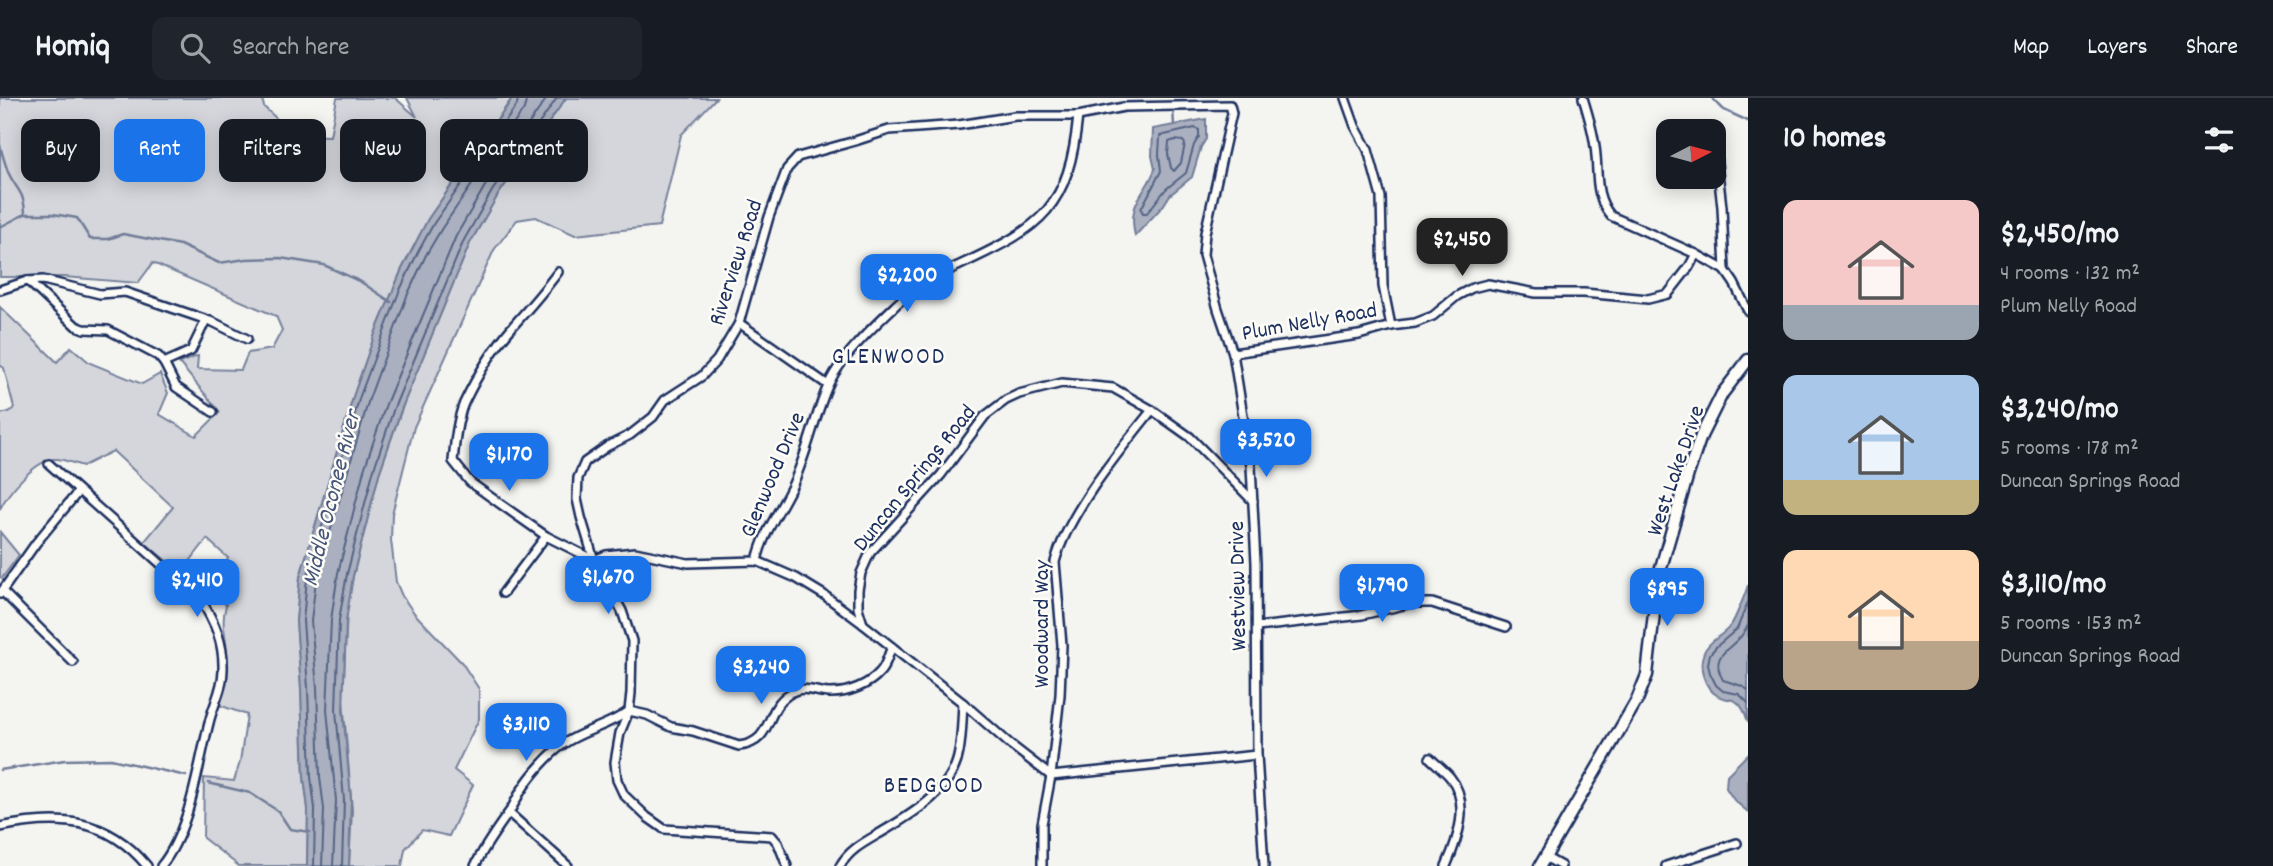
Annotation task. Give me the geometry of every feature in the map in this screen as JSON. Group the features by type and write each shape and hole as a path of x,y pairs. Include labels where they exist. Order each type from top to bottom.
{"main road":[{"name":"West Lake Drive","path":"1543,861 1637,700 1647,675 1658,578 1688,474 1701,436 1722,394 1748,360"}],"street":[{"name":"Plum Nelly Road","path":"1345,98 1355,126 1368,150 1381,197 1383,286 1391,326"},
{"path":"1583,98 1596,150 1598,192 1602,206 1611,216 1696,254 1724,270 1748,310"},
{"name":"Riverview Road","path":"787,866 778,843 772,836 702,833 664,828 635,807 624,795 617,780 615,762 620,733 629,711 632,641 622,611 594,560 578,499 578,478 585,463 608,446 630,435 653,417 665,400 702,376 717,360 739,323 773,205 788,169 798,156 889,130 947,126 1015,116 1078,116 1124,107 1230,105"},
{"name":"Westview Drive","path":"1230,105 1232,113 1205,233 1203,255 1233,353 1251,466 1257,627 1257,755 1264,866"},
{"name":"Glenwood Drive","path":"1051,776 863,624 796,578 757,561 760,546 793,484 828,385 855,347 901,300 935,276 993,249 1024,232 1039,220 1057,196 1070,165 1078,116"},
{"path":"1721,189 1724,270"},
{"name":"Plum Nelly Road","path":"1233,353 1359,335 1415,323 1433,316 1457,296 1472,288 1488,285 1536,293 1584,293 1648,299 1668,293 1685,274 1696,254"},
{"path":"558,272 495,350 479,376 463,405 453,461 470,482 546,536 594,560 606,555 635,552 688,563 757,561"},
{"path":"0,290 27,281 43,280 100,294 125,292 206,320 247,339"},
{"path":"27,281 76,326 108,330 158,356 176,387 213,412"},
{"path":"164,363 191,352 206,320"},
{"path":"739,323 828,385"},
{"name":"Duncan Springs Road","path":"863,624 858,608 858,590 861,573 870,553 941,475 985,416 1006,400 1041,387 1062,383 1113,388 1152,410 1190,437 1253,502"},
{"name":"Woodward Way","path":"1042,866 1042,824 1051,776 1062,645 1055,562 1078,514 1112,460 1152,410"},
{"path":"49,464 201,599 216,626 222,648 223,681 209,722 193,790 172,853 161,866"},
{"path":"73,662 1,593 36,543 78,492"},
{"path":"503,593 546,536"},
{"path":"1257,627 1362,615 1412,603 1432,603 1506,627"},
{"path":"475,866 521,790 565,743 619,719 629,711 647,715 671,727 739,746 747,745 758,741 778,703 790,693 802,689 830,693 853,690 881,671 892,647"},
{"path":"840,866 856,847 923,807 933,797 954,767 959,753 963,703"},
{"path":"1051,776 1257,755"},
{"path":"1430,758 1451,778 1459,795 1461,816 1458,837 1446,866"},
{"path":"509,813 568,866"},
{"path":"0,827 48,820 82,822 118,839 147,866"},
{"path":"1666,866 1737,844"},
{"path":"1543,861 1561,866"}],"shaded area":[{"path":"0,98 262,98 264,107 277,119 219,119 219,182 326,182 326,136 330,136 337,98 395,98 417,117 407,98 512,98 497,119 440,119 440,182 454,182 428,219 402,269 376,331 354,394 300,577 296,621 308,809 307,866 239,866 203,838 204,778 234,781 240,762 247,715 219,705 226,678 226,605 216,593 228,558 207,539 181,573 144,542 173,507 113,451 83,466 56,459 40,464 16,486 0,509 0,414 14,408 4,368 0,365 0,307 57,362 71,347 90,363 142,384 160,374 168,393 159,414 196,436 220,412 179,363 198,356 197,369 241,370 248,353 272,349 282,330 276,316 153,263 138,283 64,277 0,277"},
{"path":"566,98 716,98 681,135 659,226 575,235 536,217 517,220 494,250 414,427 392,514 391,540 396,582 402,596 415,614 462,663 479,689 479,719 454,770 473,785 449,836 422,830 405,849 402,866 349,866 352,810 343,699 347,609 379,474 405,400 470,243 507,182 588,182 588,119 551,119"},
{"path":"0,532 19,555 2,578 0,577"}],"water":[{"path":"513,98 566,98 551,119 498,119"},
{"path":"1206,119 1206,139 1192,177 1170,195 1135,236 1135,207 1155,169 1152,156 1153,129"},
{"name":"Middle Oconee River","path":"454,182 507,182 470,243 401,410 379,474 353,576 346,621 343,710 351,799 349,866 307,866 308,809 296,621 300,577 354,394 376,331 402,269 428,219"},
{"path":"1748,585 1748,722 1738,703 1718,696 1709,688 1704,677 1702,658 1706,648 1733,622"},
{"path":"1748,754 1748,812 1734,800 1726,788 1727,775"}],"waterway":[{"path":"1712,98 1724,110 1748,121"},
{"path":"1173,109 1174,125"},
{"path":"0,145 8,172 23,199 25,213"},
{"path":"0,227 25,214 53,214 77,218 90,239 108,239 123,234 180,245 219,263 280,258 324,265 361,282 391,302"},
{"path":"0,770 65,760 111,759 186,776"},
{"path":"208,783 250,793 278,811 290,829 310,832"}],"district":[{"name":"GLENWOOD","path":"889,355"},
{"name":"BEDGOOD","path":"934,784"}]}
